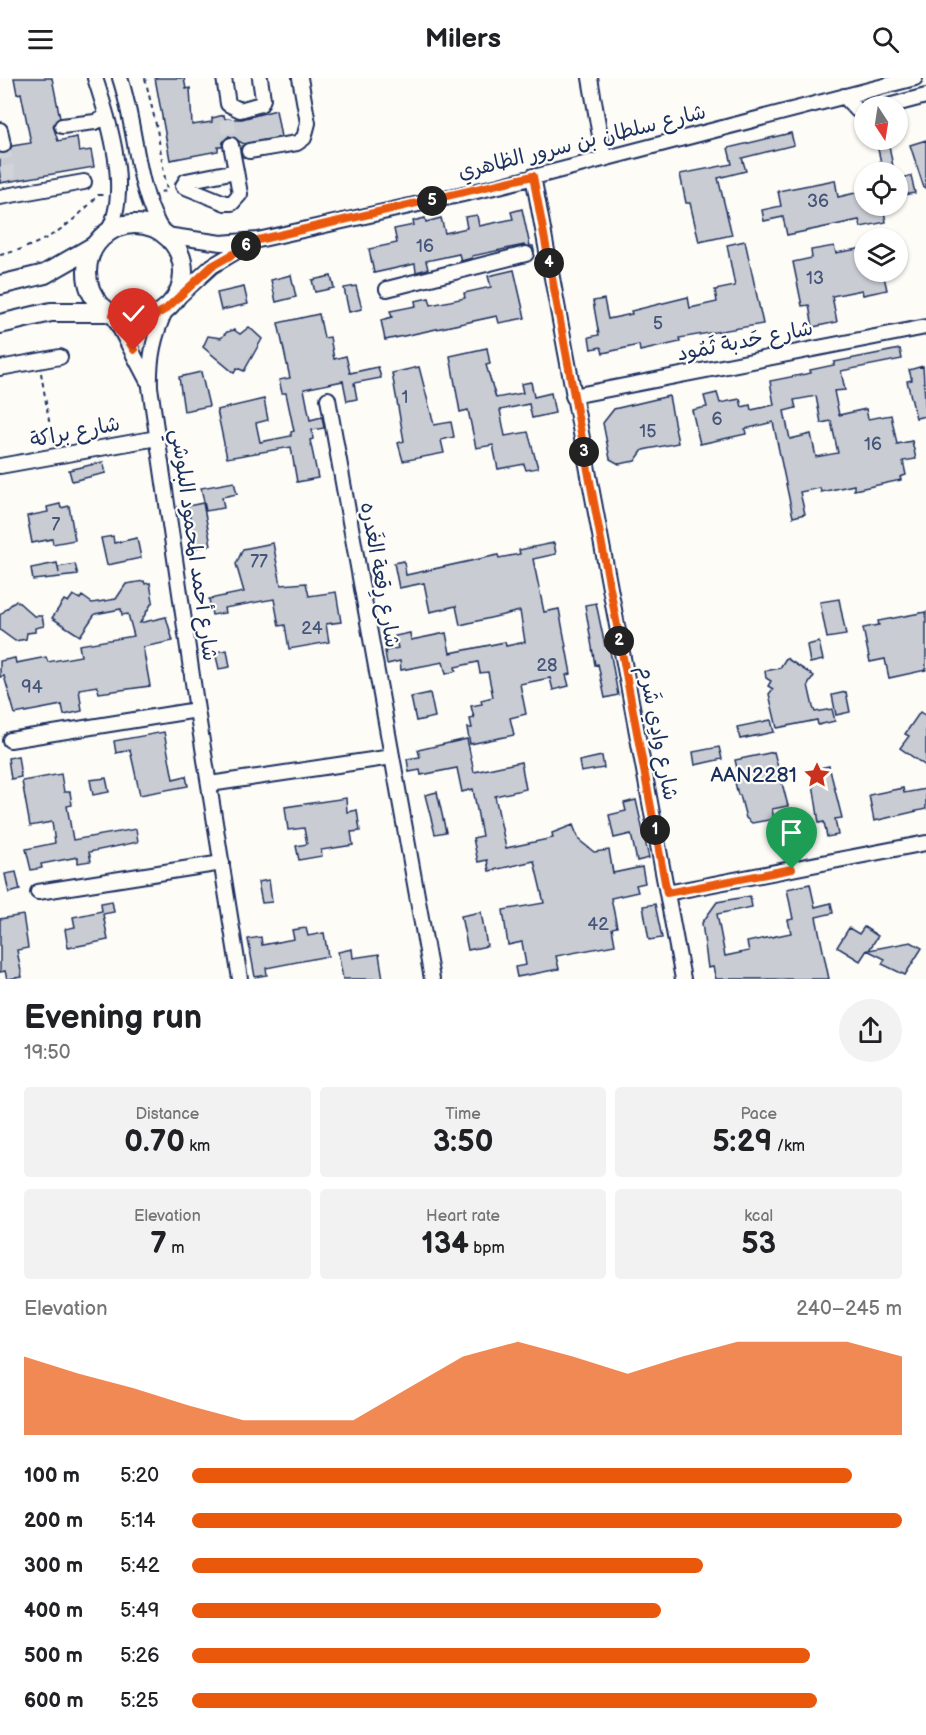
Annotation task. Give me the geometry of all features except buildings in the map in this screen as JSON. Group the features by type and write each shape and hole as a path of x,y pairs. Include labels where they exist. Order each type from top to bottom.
{"main road":[{"path":"0,285 45,274 129,224 152,227 164,234 178,249 183,267 181,286 170,306 154,316 140,320 126,320 110,314 51,312 0,324"},
{"path":"100,240 88,260 86,275 97,302 110,314"}],"street":[{"path":"95,78 107,117 116,172 118,204 100,240"},
{"path":"120,78 133,124 148,204 164,234"},
{"path":"224,78 229,113 235,110 252,109 261,104 263,99 260,78"},
{"path":"249,152 297,143 304,138 308,123 300,78"},
{"path":"590,78 604,159"},
{"name":"شارع سلطان بن سرور الظاهري","path":"164,234 221,243 258,240 604,159 915,78"},
{"path":"844,96 854,107"},
{"path":"908,101 926,96"},
{"path":"62,126 94,122 107,117"},
{"path":"0,130 3,145"},
{"path":"231,145 236,171"},
{"name":"شارع وادِي شَرم","path":"533,176 535,252 573,396 683,979"},
{"path":"7,191 84,182"},
{"name":"شارع سلطان بن سرور الظاهري","path":"170,306 212,266 258,240"},
{"path":"387,289 535,252"},
{"name":"شارع أحمد المحمود البلوشي","path":"170,306 152,347 150,387 197,710 240,979"},
{"name":"شارع أحمد المحمود البلوشي","path":"110,314 134,350 150,387"},
{"name":"شارع حَدبة ثَمُود","path":"573,396 926,327"},
{"path":"0,368 60,357"},
{"name":"شارع رِقعة الغَدره","path":"328,399 432,979"},
{"name":"شارع براكة","path":"0,466 157,438"},
{"path":"10,740 197,710"},
{"path":"210,784 392,757"},
{"path":"667,893 926,843"},
{"path":"38,892 222,863"}],"path":[{"path":"39,361 55,458"}],"tunnel":[{"path":"227,119 231,145"},
{"path":"3,145 9,181"}],"place":[{"name":"AAN2281","path":"817,775"}],"route":[{"path":"134,350 113,315 126,320 140,320 154,316 166,309 191,283 212,266 258,240 499,186 533,176 667,893 792,869"}]}
